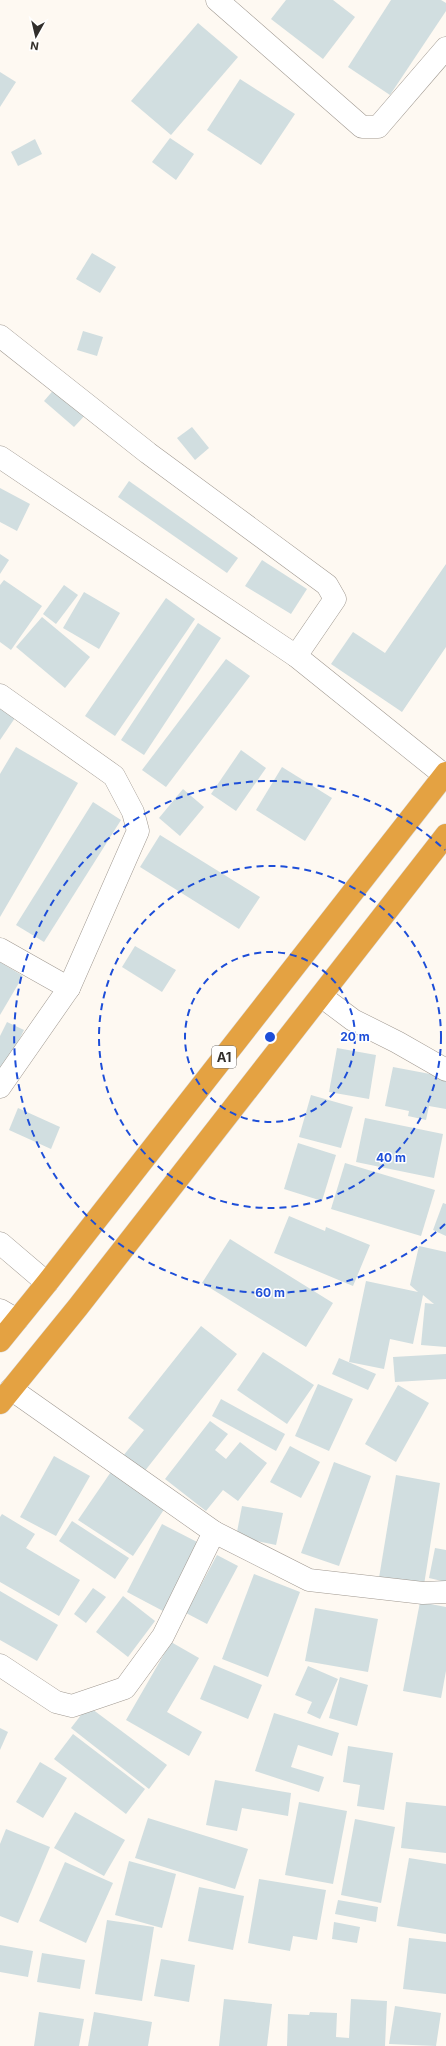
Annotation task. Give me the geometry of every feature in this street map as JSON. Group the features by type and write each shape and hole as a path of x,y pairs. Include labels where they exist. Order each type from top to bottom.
{"highway":[{"name":"A1","path":"0,1341 8,1315 47,1283 445,774"},
{"path":"6,1396 78,1307 446,835"}],"street":[{"path":"217,0 362,128 378,127 446,48"},
{"path":"0,336 148,453 326,585 335,599 296,656"},
{"path":"0,457 296,656 445,774"},
{"path":"0,695 114,776 133,812 138,831 69,988 0,1087"},
{"path":"0,949 69,988"},
{"path":"321,996 353,1020 446,1070"},
{"path":"0,1243 47,1283"},
{"path":"6,1396 214,1532 309,1580 423,1593 446,1592"},
{"path":"0,1665 56,1702 72,1706 125,1688 163,1636 214,1532"}],"building":[{"path":"286,0 333,0 355,17 323,59 271,19"},
{"path":"391,0 441,0 446,3 446,11 390,95 348,67"},
{"path":"198,23 238,57 171,135 131,101"},
{"path":"0,72 16,82 0,107"},
{"path":"240,79 295,114 261,165 207,130"},
{"path":"170,138 194,154 176,180 152,162"},
{"path":"35,139 42,154 18,166 11,152"},
{"path":"92,253 116,267 100,293 76,279"},
{"path":"83,331 103,337 97,356 77,350"},
{"path":"57,386 88,412 74,427 44,401"},
{"path":"192,427 209,448 195,460 177,438"},
{"path":"129,481 238,558 227,573 118,497"},
{"path":"0,488 30,504 17,531 0,522"},
{"path":"0,554 9,560 0,574"},
{"path":"262,560 307,589 291,614 245,586"},
{"path":"446,564 446,647 402,712 331,664 353,632 385,653"},
{"path":"4,580 42,606 11,650 0,642 0,585"},
{"path":"64,585 78,595 56,624 43,614"},
{"path":"84,592 120,613 99,649 63,628"},
{"path":"166,598 195,619 115,736 85,716"},
{"path":"42,617 90,657 65,688 16,647"},
{"path":"198,623 221,638 144,755 121,740"},
{"path":"226,659 250,676 166,787 142,770"},
{"path":"0,703 17,715 0,740"},
{"path":"16,747 78,783 0,917 0,774"},
{"path":"241,750 266,768 236,811 211,794"},
{"path":"282,767 332,798 305,841 256,810"},
{"path":"183,789 204,807 180,836 159,818"},
{"path":"93,802 121,820 44,942 16,925"},
{"path":"160,835 260,897 239,929 140,867"},
{"path":"135,946 176,970 162,992 122,967"},
{"path":"0,962 23,976 0,1015"},
{"path":"7,1022 24,1030 0,1079 0,1036"},
{"path":"337,1048 376,1055 369,1099 329,1092"},
{"path":"393,1067 446,1077 446,1109 429,1106 426,1120 408,1116 409,1111 385,1106"},
{"path":"311,1095 353,1107 341,1148 299,1137"},
{"path":"18,1108 60,1127 51,1149 9,1130"},
{"path":"365,1118 443,1134 434,1178 356,1162"},
{"path":"298,1143 336,1155 322,1201 284,1189"},
{"path":"345,1163 435,1190 421,1236 331,1209"},
{"path":"443,1203 446,1204 446,1236 433,1230"},
{"path":"289,1216 325,1231 326,1227 370,1245 353,1286 274,1253"},
{"path":"230,1239 333,1303 306,1347 202,1283"},
{"path":"419,1246 446,1252 446,1347 421,1345 425,1303 434,1304 423,1295 413,1344 390,1339 384,1369 349,1362 366,1281 418,1292 410,1285"},
{"path":"201,1326 237,1354 144,1472 123,1456 144,1430 128,1418"},
{"path":"263,1352 314,1385 287,1424 237,1390"},
{"path":"446,1354 446,1379 395,1382 393,1357"},
{"path":"339,1358 376,1374 368,1390 332,1374"},
{"path":"318,1384 353,1399 329,1451 295,1436"},
{"path":"398,1385 429,1403 396,1462 365,1444"},
{"path":"221,1399 285,1434 276,1451 212,1416"},
{"path":"210,1421 228,1434 215,1450 226,1459 240,1442 267,1463 238,1501 223,1490 206,1511 165,1479"},
{"path":"290,1446 320,1462 301,1498 270,1482"},
{"path":"54,1456 90,1476 56,1536 20,1517"},
{"path":"334,1462 371,1476 339,1566 301,1553"},
{"path":"115,1466 169,1502 133,1556 78,1520"},
{"path":"396,1475 440,1483 424,1585 379,1578"},
{"path":"242,1506 283,1513 276,1545 236,1537"},
{"path":"2,1514 35,1534 26,1548 80,1580 59,1616 0,1582 0,1517"},
{"path":"72,1521 129,1558 115,1579 59,1541"},
{"path":"162,1524 199,1543 163,1611 127,1592"},
{"path":"435,1548 446,1550 446,1582 429,1578"},
{"path":"217,1555 238,1566 207,1624 186,1613"},
{"path":"254,1574 300,1592 268,1677 222,1659"},
{"path":"93,1588 106,1597 86,1623 74,1614"},
{"path":"0,1591 58,1625 37,1661 0,1640"},
{"path":"123,1596 155,1621 128,1657 96,1632"},
{"path":"420,1602 446,1607 446,1671 441,1698 403,1691"},
{"path":"315,1608 378,1619 368,1672 305,1661"},
{"path":"171,1642 199,1658 167,1712 202,1732 189,1756 126,1720"},
{"path":"214,1665 262,1685 248,1719 200,1699"},
{"path":"308,1666 338,1679 320,1719 307,1713 312,1702 295,1695"},
{"path":"340,1677 368,1685 357,1726 329,1718"},
{"path":"88,1706 167,1765 149,1789 71,1728"},
{"path":"274,1713 339,1733 332,1756 298,1745 291,1767 324,1777 319,1792 255,1771"},
{"path":"0,1728 8,1732 0,1750"},
{"path":"73,1734 145,1789 126,1814 54,1759"},
{"path":"348,1746 393,1753 384,1810 357,1806 360,1785 343,1782"},
{"path":"40,1762 67,1778 43,1818 16,1802"},
{"path":"215,1780 291,1793 288,1816 242,1808 237,1831 206,1825"},
{"path":"299,1802 347,1811 333,1884 285,1875"},
{"path":"406,1802 446,1806 446,1853 401,1848"},
{"path":"75,1812 125,1840 104,1876 54,1848"},
{"path":"148,1818 248,1849 235,1889 135,1858"},
{"path":"355,1819 395,1827 381,1903 341,1895"},
{"path":"6,1829 50,1847 18,1923 0,1916 0,1844"},
{"path":"409,1858 446,1864 446,1934 397,1926"},
{"path":"129,1861 176,1874 162,1928 115,1915"},
{"path":"65,1862 113,1883 86,1943 39,1921"},
{"path":"259,1879 326,1890 317,1940 293,1936 290,1951 248,1943"},
{"path":"199,1887 244,1896 233,1950 188,1941"},
{"path":"338,1900 378,1907 376,1922 335,1914"},
{"path":"107,1920 154,1927 142,2001 95,1994"},
{"path":"334,1922 360,1927 357,1943 332,1939"},
{"path":"409,1938 446,1942 446,1994 403,1989"},
{"path":"0,1945 33,1951 28,1977 0,1972"},
{"path":"42,1953 85,1960 80,1989 37,1982"},
{"path":"161,1959 195,1965 189,2002 154,1996"},
{"path":"224,1999 272,2004 267,2046 219,2046"},
{"path":"351,1999 387,2001 385,2046 287,2046 288,2014 309,2015 310,2012 337,2013 336,2037 349,2038"},
{"path":"395,2006 441,2013 436,2046 389,2044"},
{"path":"39,2012 84,2019 79,2046 34,2046"},
{"path":"94,2012 152,2022 148,2046 88,2046"}]}
